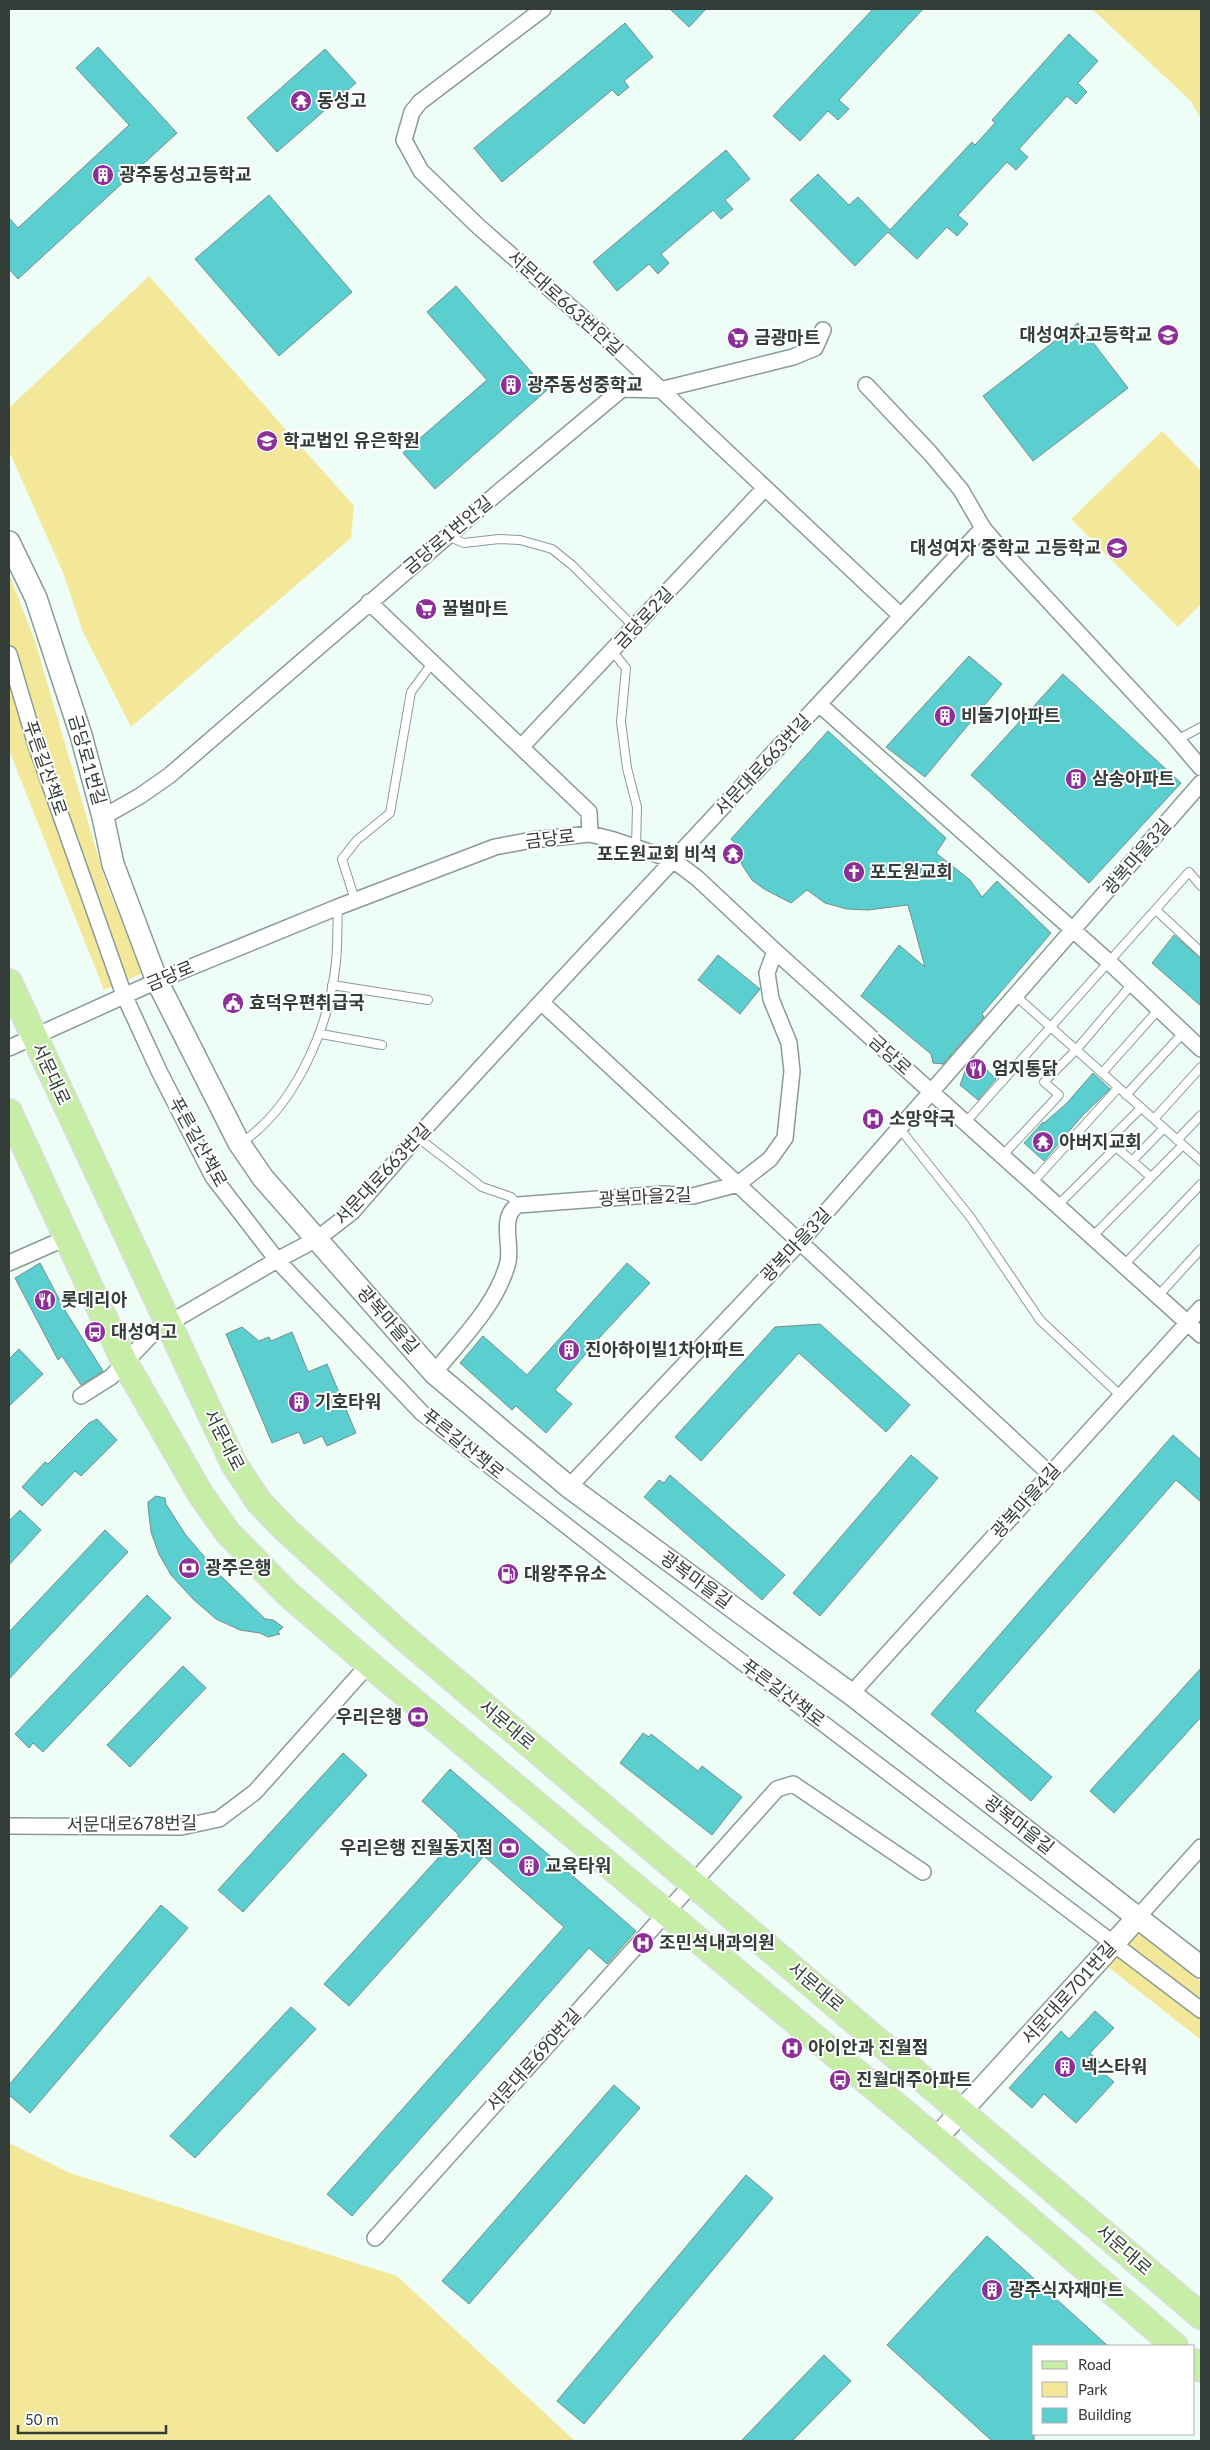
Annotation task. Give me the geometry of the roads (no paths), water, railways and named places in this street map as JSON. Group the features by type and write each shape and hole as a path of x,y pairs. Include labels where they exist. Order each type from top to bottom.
{"main road":[{"name":"서문대로","path":"9,982 234,1464 259,1502 319,1562 400,1634 1201,2316"},
{"path":"9,1112 125,1364 201,1496 228,1533 288,1594 369,1664 936,2139 1174,2345"}],"street":[{"name":"서문대로663번안길","path":"543,9 420,102 412,112 404,140 421,171 660,390 900,615"},
{"name":"금당로1번안길","path":"103,817 140,796 170,774 446,536 622,389 660,390 804,354 815,348 823,330"},
{"path":"866,385 930,453 961,490 983,528 1201,768"},
{"name":"금당로2길","path":"522,746 765,488"},
{"name":"서문대로663번길","path":"81,1396 111,1377 154,1332 277,1260 317,1240 352,1212 417,1137 541,1002 983,528"},
{"name":"금당로1번길","path":"9,542 36,598 81,735 103,817 113,864 157,982"},
{"path":"369,602 589,812 590,834"},
{"name":"푸른길산책로","path":"9,654 36,745 124,995 159,1071 213,1176 277,1260 422,1414 709,1637 1201,2010"},
{"path":"820,705 1109,962 1201,1049"},
{"name":"광복마을3길","path":"569,1487 800,1242 1017,997 1201,783"},
{"name":"금당로","path":"9,1048 124,995 355,900 495,847 532,840 590,834 674,860 698,878 775,951 1201,1335"},
{"name":"광복마을2길","path":"518,1205 664,1194 693,1196 738,1184 770,1160 785,1138 788,1126 792,1071 789,1043 771,999 767,972 775,951"},
{"name":"광복마을길","path":"157,982 239,1144 263,1178 434,1373 569,1487 852,1694 1201,1967"},
{"path":"541,1002 1050,1474"},
{"path":"434,1373 477,1320 503,1277 510,1248 507,1222 510,1213 518,1205"},
{"path":"9,1263 66,1238"},
{"name":"광복마을4길","path":"852,1694 1201,1308"},
{"name":"서문대로678번길","path":"9,1826 181,1827 219,1819 255,1792 369,1664"},
{"name":"서문대로690번길","path":"375,2238 777,1789 793,1784 923,1872"},
{"name":"서문대로701번길","path":"936,2139 1201,1846"}],"lane":[{"path":"446,536 464,543 520,540 545,546 572,565 635,628"},
{"path":"612,651 626,668 621,722 627,768 637,807 636,847"},
{"path":"355,900 342,859 357,840 390,813 411,692 433,662"},
{"path":"1177,740 1201,727"},
{"path":"966,1123 1050,1026 1189,872 1201,886"},
{"path":"239,1144 261,1126 288,1095 320,1034 336,961 338,907"},
{"path":"1156,910 1201,952"},
{"path":"1002,1156 1058,1095 1044,1082 1076,1050 1132,984"},
{"path":"332,985 428,1000"},
{"path":"1017,997 1201,1162"},
{"path":"1102,1073 1159,1009"},
{"path":"1126,1095 1184,1032"},
{"path":"320,1034 382,1045"},
{"path":"1154,1119 1201,1068"},
{"path":"1032,1183 1118,1088"},
{"path":"1141,1108 1108,1141 1151,1177"},
{"path":"1092,1237 1151,1177 1201,1116"},
{"path":"1133,1160 1164,1128"},
{"path":"900,1129 971,1218 1040,1320 1121,1396"},
{"path":"417,1137 482,1187 511,1196 518,1205"},
{"path":"1057,1206 1116,1147"},
{"path":"1124,1265 1201,1184"},
{"path":"1158,1296 1201,1249"}],"place":[{"name":"동성고","path":"301,101"},
{"name":"광주동성고등학교","path":"103,175"},
{"name":"대성여자고등학교","path":"1168,335"},
{"name":"금광마트","path":"738,338"},
{"name":"광주동성중학교","path":"511,385"},
{"name":"학교법인 유은학원","path":"267,441"},
{"name":"대성여자 중학교 고등학교","path":"1117,548"},
{"name":"꿀벌마트","path":"426,609"},
{"name":"비둘기아파트","path":"945,716"},
{"name":"삼송아파트","path":"1076,779"},
{"name":"포도원교회 비석","path":"733,854"},
{"name":"포도원교회","path":"854,872"},
{"name":"효덕우편취급국","path":"233,1003"},
{"name":"엄지통닭","path":"976,1069"},
{"name":"소망약국","path":"873,1119"},
{"name":"아버지교회","path":"1043,1142"},
{"name":"롯데리아","path":"45,1300"},
{"name":"대성여고","path":"95,1332"},
{"name":"진아하이빌1차아파트","path":"569,1350"},
{"name":"기호타워","path":"299,1402"},
{"name":"광주은행","path":"189,1568"},
{"name":"대왕주유소","path":"508,1574"},
{"name":"우리은행","path":"418,1717"},
{"name":"우리은행 진월동지점","path":"509,1848"},
{"name":"교육타워","path":"529,1866"},
{"name":"조민석내과의원","path":"643,1943"},
{"name":"아이안과 진월점","path":"792,2048"},
{"name":"넥스타워","path":"1065,2067"},
{"name":"진월대주아파트","path":"840,2080"},
{"name":"광주식자재마트","path":"992,2290"}]}
